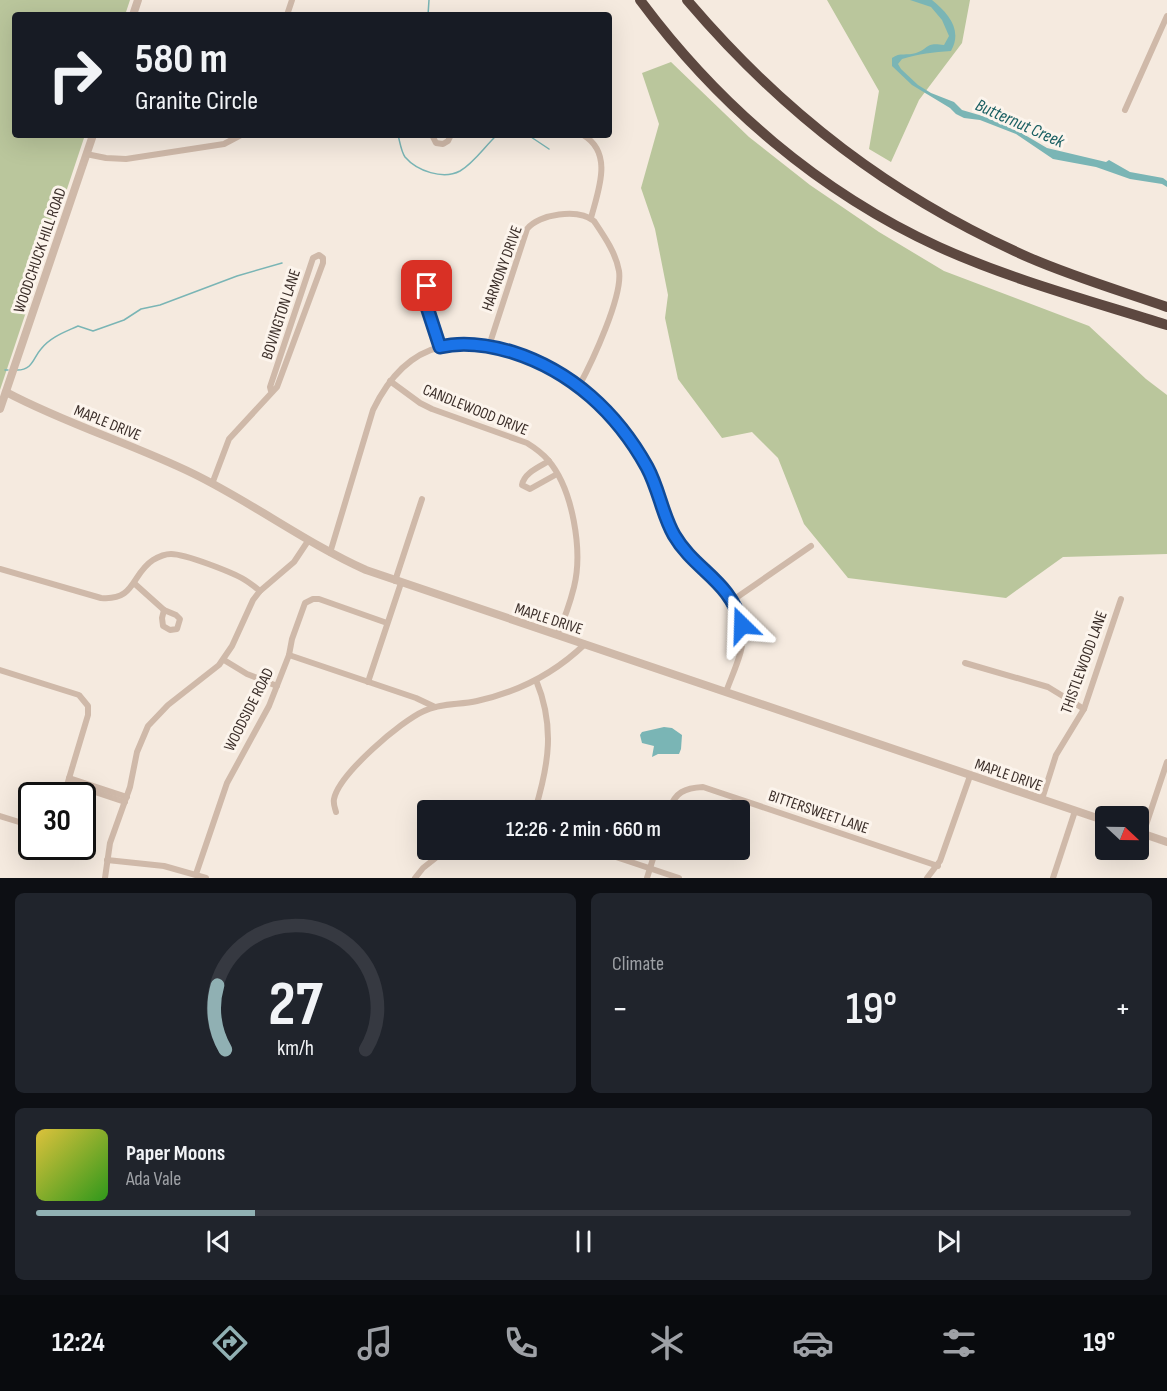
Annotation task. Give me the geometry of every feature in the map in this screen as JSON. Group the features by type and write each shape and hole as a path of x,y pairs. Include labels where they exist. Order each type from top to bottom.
{"highway":[{"path":"640,0 682,54 734,109 790,157 864,207 938,246 973,261 1167,326"},
{"path":"687,0 731,50 777,95 850,156 890,183 978,234 1029,258 1167,307"}],"street":[{"path":"1125,110 1167,16"},
{"name":"WOODCHUCK HILL ROAD","path":"0,409 92,138"},
{"path":"86,154 126,159 224,144 235,138"},
{"path":"434,138 436,143 443,144 450,138"},
{"path":"579,386 601,339 619,285 616,261 591,218 602,166 600,153 589,138"},
{"name":"HARMONY DRIVE","path":"489,346 522,240 532,223 549,216 581,214 591,218"},
{"name":"BOVINGTON LANE","path":"212,484 229,438 271,391 270,387 287,348 323,263 323,258 319,255 313,258 287,348"},
{"path":"426,304 440,347"},
{"path":"330,553 363,438 373,410 390,381 413,360 440,347 464,344 489,346 526,356 549,366 579,386 605,408 635,446 653,479 675,536 725,588 733,600 743,632 742,645 726,692"},
{"name":"CANDLEWOOD DRIVE","path":"390,381 420,403 519,439 539,451 549,461 557,474 570,509 578,550 574,588 557,635"},
{"name":"MAPLE DRIVE","path":"6,392 127,444 212,484 308,541 366,570 1095,817"},
{"path":"549,461 526,475 522,484 530,489 557,474"},
{"path":"368,682 422,499"},
{"path":"105,878 110,843 126,799 137,752 148,726 168,705 224,660 247,609 260,591 294,562 308,541"},
{"path":"733,600 811,546"},
{"path":"0,569 110,599 122,596 135,584 147,565 170,554 234,574 260,591"},
{"path":"135,584 164,610"},
{"name":"WOODSIDE ROAD","path":"196,874 228,779 269,706 289,655 292,639 305,603 312,599 319,599 387,623"},
{"name":"THISTLEWOOD LANE","path":"1042,800 1056,755 1083,709 1121,599"},
{"path":"336,812 334,799 338,788 354,769 414,715 435,707 478,700 536,680 553,670 585,644"},
{"path":"289,655 416,698 435,707"},
{"path":"224,660 248,674 277,686"},
{"path":"964,663 1048,687 1083,709"},
{"path":"0,670 82,698 88,706 88,715 68,780 126,799"},
{"path":"536,680 546,705 549,738 543,785 538,800"},
{"path":"1149,811 1167,762"},
{"path":"927,878 938,866 970,776"},
{"name":"BITTERSWEET LANE","path":"674,800 677,794 691,788 703,787 745,800"},
{"name":"BITTERSWEET LANE","path":"750,802 938,866"},
{"path":"1053,878 1075,811"},
{"path":"0,816 18,822"},
{"path":"1149,836 1167,842"},
{"path":"107,860 164,866 206,878"},
{"path":"415,878 433,860"},
{"path":"626,860 679,878"},
{"path":"647,878 653,860"}],"green space":[{"path":"0,0 130,0 126,12 12,12 12,138 84,138 0,390"},
{"path":"827,0 970,0 962,43 919,100 891,162 869,149 879,91"},
{"path":"671,62 749,137 810,185 879,232 944,271 1089,326 1146,379 1167,395 1167,554 1063,557 1006,598 848,578 804,524 778,458 752,432 722,438 678,379 665,318 668,295 655,229 641,188 659,124 642,73"}],"water":[{"path":"910,0 932,0 952,22 955,36 951,51 908,57 902,59 898,64 918,85 954,102 962,110 1003,122 1047,148 1106,162 1109,160 1130,172 1163,178 1167,181 1167,187 1162,184 1130,179 1096,167 1053,159 1016,134 980,120 964,118 956,114 912,85 892,66 892,58 916,53 930,45 944,45 949,36 942,20 931,7"},
{"path":"664,727 672,728 682,735 679,754 658,754 652,757 654,746 642,743 640,735 642,732"}],"waterway":[{"path":"428,12 429,0"},
{"path":"399,138 404,155 410,162 431,173 446,175 465,168 494,138"},
{"path":"532,138 549,149"},
{"path":"17,370 30,366 49,341 78,326 93,331 124,320 141,309 160,305 237,276 282,263"}],"route":[{"path":"427,286 430,296 426,304 440,347 478,344 526,356 565,375 605,408 635,446 657,488 675,536 725,588 738,610 742,625"}],"water label":[{"name":"Butternut Creek","path":"1020,123"}]}
